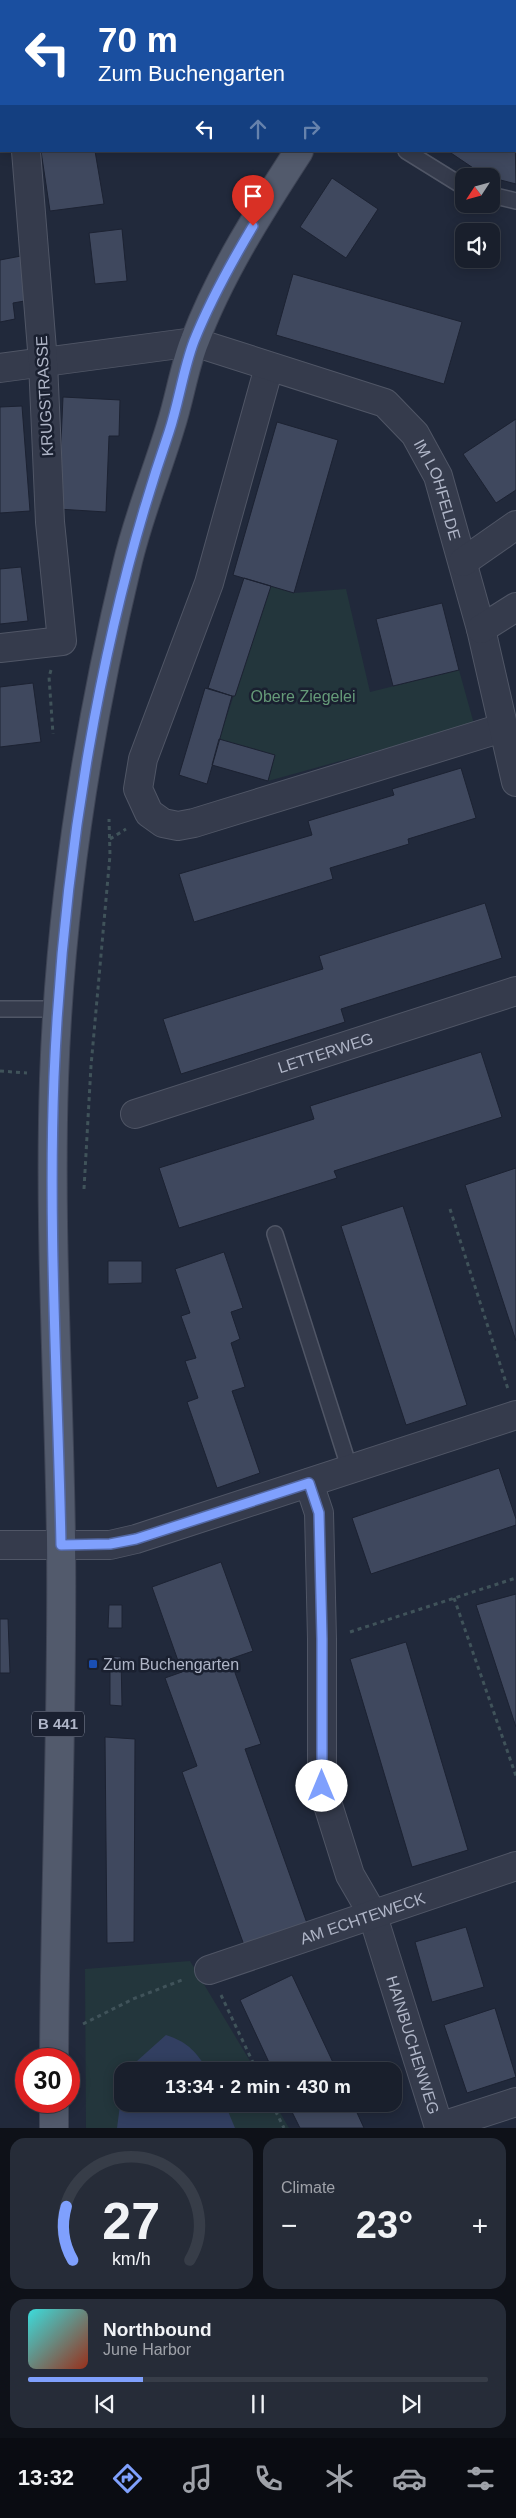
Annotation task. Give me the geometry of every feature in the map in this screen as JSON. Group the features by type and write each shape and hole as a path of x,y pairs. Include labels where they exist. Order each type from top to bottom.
{"main road":[{"name":"B 441","path":"54,2048 61,1545 53,1194 54,1080 58,1009 78,824 98,698 127,562 171,425 194,342 225,273 297,152"},
{"path":"54,2113 54,2128"}],"street":[{"name":"KRUGSTRASSE","path":"26,152 43,362 50,522 62,641"},
{"path":"0,368 194,342"},
{"name":"IM LOHFELDE","path":"194,342 385,403 415,434 438,476 463,562 481,629 502,728 516,782"},
{"path":"270,367 209,583 143,759 138,790 149,812 163,823 178,826 194,823 502,728"},
{"path":"463,562 516,525"},
{"path":"481,629 516,607"},
{"path":"0,648 62,641"},
{"name":"LETTERWEG","path":"135,1114 516,991"},
{"path":"0,1545 110,1544 136,1539 350,1470 513,1406"},
{"name":"HAINBUCHENWEG","path":"309,1483 319,1513 322,1639 322,1786 350,1875 372,1914 438,2128 516,2102"},
{"name":"AM ECHTEWECK","path":"210,1970 516,1866"}],"lane":[{"path":"408,152 455,181"},
{"path":"500,197 516,201"},
{"path":"0,1009 58,1009"},
{"path":"274,1234 350,1470"}],"path":[{"path":"53,734 49,677 62,641"},
{"path":"84,1192 91,1066 110,855 109,812"},
{"path":"0,1071 32,1073"},
{"path":"450,1208 513,1406"},
{"path":"322,1639 516,1578"},
{"path":"454,1598 516,1776"},
{"path":"54,2030 69,2030 133,1999 210,1970 253,2062"},
{"path":"276,2112 284,2128"}],"green space":[{"name":"Obere Ziegelei","path":"271,586 294,593 346,589 370,692 459,670 474,724 268,781 275,755 219,739"},
{"path":"190,1961 251,2062 114,2062 114,2112 280,2112 289,2128 86,2128 85,1969"}],"water":[{"path":"166,2035 181,2041 203,2062 136,2062"},
{"path":"119,2112 228,2112 235,2128 117,2128"}],"building":[{"path":"41,152 95,152 104,204 50,211"},
{"path":"449,152 515,152 516,184 500,180 500,168 473,168"},
{"path":"332,178 378,209 346,258 300,227"},
{"path":"122,229 127,281 95,284 89,233"},
{"path":"21,256 30,300 13,303 15,319 0,322 0,260"},
{"path":"293,274 462,322 444,384 276,335"},
{"path":"63,397 120,400 119,436 109,436 106,512 58,509"},
{"path":"22,406 30,511 0,513 0,407"},
{"path":"516,419 516,490 496,503 463,454"},
{"path":"277,422 338,440 294,593 233,575"},
{"path":"21,567 28,621 0,624 0,569"},
{"path":"244,578 271,586 235,696 232,696 208,688"},
{"path":"442,603 459,670 393,686 376,619"},
{"path":"33,683 41,742 0,747 0,687"},
{"path":"205,688 232,696 207,784 179,775"},
{"path":"219,739 275,755 268,781 212,765"},
{"path":"461,768 476,818 408,839 409,844 330,868 333,879 194,922 179,874 312,835 308,821 394,795 392,789"},
{"path":"485,903 502,958 341,1009 345,1022 181,1074 163,1019 323,969 319,956"},
{"path":"481,1052 502,1117 334,1171 337,1178 179,1228 159,1168 314,1119 310,1106"},
{"path":"516,1168 516,1341 465,1185"},
{"path":"403,1206 467,1405 406,1425 341,1226"},
{"path":"224,1252 243,1308 231,1312 240,1339 231,1343 245,1387 232,1391 260,1473 217,1488 187,1402 198,1398 185,1361 196,1358 181,1316 190,1313 175,1269"},
{"path":"108,1261 142,1261 142,1283 108,1284"},
{"path":"499,1468 516,1519 516,1525 371,1574 352,1518"},
{"path":"221,1562 253,1651 230,1659 261,1744 245,1749 308,1926 245,1948 182,1772 197,1766 165,1678 182,1672 152,1587"},
{"path":"516,1594 516,1727 476,1605"},
{"path":"109,1605 122,1605 122,1628 108,1628"},
{"path":"0,1619 8,1619 10,1673 0,1673"},
{"path":"406,1642 468,1850 412,1867 350,1659"},
{"path":"110,1656 121,1657 122,1706 110,1705"},
{"path":"105,1737 135,1739 134,1942 107,1943"},
{"path":"466,1927 484,1987 432,2002 415,1942"},
{"path":"292,1975 333,2062 269,2062 240,2000"},
{"path":"495,2008 516,2077 467,2093 444,2025"},
{"path":"292,2112 357,2112 364,2128 300,2128"}],"place":[{"name":"Zum Buchengarten","path":"93,1664"}],"route":[{"path":"253,226 225,273 194,342 171,425 145,501 127,562 98,698 80,815 68,906 58,1009 54,1080 53,1194 61,1545 110,1544 136,1539 309,1483 319,1513 322,1639 322,1786"}]}
